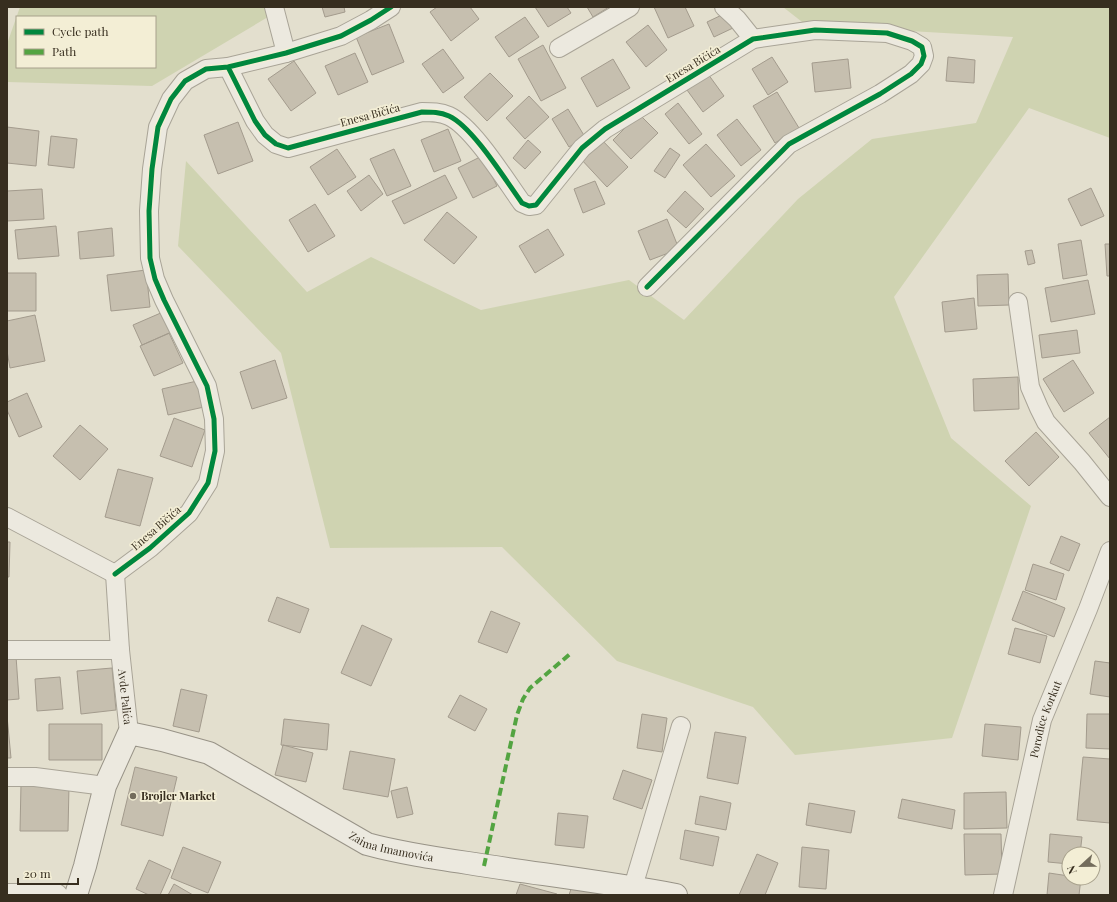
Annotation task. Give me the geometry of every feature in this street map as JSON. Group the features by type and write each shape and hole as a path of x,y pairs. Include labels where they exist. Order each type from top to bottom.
{"street":[{"path":"274,7 286,53"},
{"name":"Enesa Bičića","path":"115,574 150,548 189,513 208,483 215,451 214,419 207,386 164,300 155,279 150,258 149,211 152,169 158,127 171,99 185,81 206,69 228,67 286,53 341,36 372,20 391,7"},
{"path":"559,48 630,7"},
{"path":"724,7 737,19 753,39"},
{"name":"Enesa Bičića","path":"228,67 265,135 276,144 288,148 422,112 438,112 451,116 465,127 486,152 522,203 529,206 536,205 582,148 605,129 753,39 815,30 887,33 912,41 922,47 924,56 921,64 911,74 874,97 789,144 647,287"},
{"path":"1018,302 1030,387 1039,408 1046,422 1082,462 1110,497"},
{"path":"7,517 115,574"},
{"name":"Porodice Korkut","path":"1003,895 1042,720 1088,609 1110,551"},
{"name":"Avde Palića","path":"76,895 85,866 105,786 129,733 120,650 115,574"},
{"path":"7,650 120,650"},
{"path":"633,887 682,726"},
{"name":"Zaima Imamovića","path":"129,733 162,740 209,753 367,844 395,852 633,887 676,895"},
{"path":"7,777 35,777 105,786"},
{"path":"7,893 57,893 59,895"}],"green space":[{"path":"20,7 264,7 268,17 152,86 7,82 7,44 16,18 16,68 156,68 156,16 17,16"},
{"path":"783,7 1110,7 1110,138 1029,108 894,297 951,438 1031,506 952,738 795,755 753,707 617,661 502,547 330,548 281,353 178,246 186,161 307,292 371,257 481,310 629,280 684,320 798,199 872,139 976,123 1013,37 806,25"}],"building":[{"path":"322,7 344,7 345,12 325,17"},
{"path":"437,7 470,7 479,19 451,41 430,12"},
{"path":"535,7 567,7 571,13 548,27"},
{"path":"587,7 609,7 593,17"},
{"path":"654,7 685,7 694,26 668,38"},
{"path":"726,13 733,28 714,37 707,22"},
{"path":"525,17 539,37 509,57 495,37"},
{"path":"389,24 404,62 372,75 356,37"},
{"path":"648,25 667,50 646,67 626,42"},
{"path":"543,45 566,88 541,101 518,59"},
{"path":"443,49 464,78 443,93 422,64"},
{"path":"355,53 368,82 338,95 325,66"},
{"path":"772,57 788,82 768,95 752,69"},
{"path":"948,57 975,60 974,83 946,81"},
{"path":"613,59 630,88 597,107 581,78"},
{"path":"848,59 851,88 815,92 812,63"},
{"path":"294,61 316,93 291,111 268,79"},
{"path":"490,73 513,96 487,121 464,97"},
{"path":"708,74 724,96 703,112 687,90"},
{"path":"777,92 799,128 775,143 753,106"},
{"path":"529,96 549,117 525,139 506,118"},
{"path":"678,103 702,134 689,144 665,114"},
{"path":"568,109 585,137 569,147 552,119"},
{"path":"639,114 658,133 631,159 613,140"},
{"path":"737,119 761,150 741,166 717,135"},
{"path":"238,122 253,161 218,174 204,135"},
{"path":"7,127 39,131 36,166 7,163"},
{"path":"448,129 461,161 434,172 421,140"},
{"path":"51,136 77,139 74,168 48,165"},
{"path":"600,138 628,167 607,187 580,158"},
{"path":"528,140 541,152 525,169 513,158"},
{"path":"706,144 735,176 711,197 683,165"},
{"path":"670,148 680,155 665,178 654,171"},
{"path":"337,149 356,177 328,195 310,167"},
{"path":"394,149 411,186 387,196 370,159"},
{"path":"482,156 497,186 473,198 458,168"},
{"path":"369,175 383,194 361,211 347,191"},
{"path":"445,175 457,198 404,224 392,201"},
{"path":"595,181 605,204 583,213 574,189"},
{"path":"1091,188 1104,216 1081,226 1068,199"},
{"path":"42,189 44,219 7,221 7,191"},
{"path":"685,191 704,209 686,228 667,211"},
{"path":"315,204 335,236 308,252 289,220"},
{"path":"447,212 477,237 454,264 424,240"},
{"path":"667,219 679,249 650,260 638,231"},
{"path":"56,226 59,256 18,259 15,230"},
{"path":"112,228 114,256 80,259 78,232"},
{"path":"548,229 564,255 535,273 519,246"},
{"path":"1081,240 1087,275 1063,279 1058,244"},
{"path":"1105,244 1110,244 1110,276 1107,276"},
{"path":"1032,250 1035,263 1028,265 1025,251"},
{"path":"146,270 150,307 111,311 107,275"},
{"path":"7,273 36,273 36,311 7,311"},
{"path":"1008,274 1009,305 978,306 977,275"},
{"path":"1088,280 1095,314 1051,322 1045,288"},
{"path":"974,298 977,329 945,332 942,302"},
{"path":"163,312 172,332 142,345 133,325"},
{"path":"35,315 45,361 10,368 7,351 7,321"},
{"path":"1077,330 1080,353 1042,358 1039,335"},
{"path":"169,333 183,363 154,376 140,346"},
{"path":"275,360 287,398 252,409 240,372"},
{"path":"1073,360 1094,393 1064,412 1043,379"},
{"path":"1018,377 1019,409 974,411 973,379"},
{"path":"197,381 204,407 168,415 162,389"},
{"path":"27,393 42,427 19,437 7,410 7,402"},
{"path":"1110,417 1110,459 1089,433"},
{"path":"174,418 205,430 192,467 160,456"},
{"path":"80,425 108,449 80,480 53,456"},
{"path":"1036,432 1059,457 1029,486 1005,461"},
{"path":"118,469 153,478 140,526 105,517"},
{"path":"1061,536 1080,544 1069,571 1050,563"},
{"path":"7,542 10,542 9,577 7,577"},
{"path":"1033,564 1064,574 1056,600 1025,590"},
{"path":"1023,591 1065,608 1054,637 1012,620"},
{"path":"277,597 309,609 300,633 268,621"},
{"path":"491,611 520,623 507,653 478,642"},
{"path":"362,625 392,639 371,686 341,673"},
{"path":"1015,628 1047,636 1040,663 1008,654"},
{"path":"16,656 19,699 7,700 7,657"},
{"path":"1095,661 1110,663 1110,697 1090,694"},
{"path":"112,668 116,710 81,714 77,671"},
{"path":"60,677 63,709 37,711 35,679"},
{"path":"181,689 207,695 199,732 173,726"},
{"path":"460,695 487,709 475,731 448,717"},
{"path":"642,714 667,718 662,752 637,748"},
{"path":"1087,714 1110,714 1110,749 1086,748"},
{"path":"7,716 11,758 7,758"},
{"path":"284,719 329,724 327,750 281,745"},
{"path":"49,724 102,724 102,760 49,760"},
{"path":"985,724 1021,727 1018,760 982,756"},
{"path":"715,732 746,737 738,784 707,778"},
{"path":"283,745 313,753 306,782 275,775"},
{"path":"350,751 395,759 388,797 343,789"},
{"path":"1083,757 1110,759 1110,823 1077,820"},
{"path":"135,767 177,777 163,836 121,825"},
{"path":"623,770 652,780 642,809 613,799"},
{"path":"21,784 69,786 68,831 20,831"},
{"path":"407,787 413,814 397,818 391,791"},
{"path":"1006,792 1007,828 964,829 964,793"},
{"path":"700,796 731,803 726,830 695,824"},
{"path":"902,799 955,810 952,829 898,818"},
{"path":"809,803 855,811 851,833 806,825"},
{"path":"558,813 588,816 584,848 555,845"},
{"path":"685,830 719,837 713,866 680,859"},
{"path":"964,834 1001,834 1002,874 965,875"},
{"path":"1050,834 1082,837 1081,846 1061,846 1061,863 1048,862"},
{"path":"183,847 221,862 208,893 171,878"},
{"path":"802,847 829,850 826,889 799,887"},
{"path":"757,854 778,863 765,895 739,895"},
{"path":"149,860 171,870 160,895 149,895 136,889"},
{"path":"1049,873 1061,875 1061,886 1080,886 1079,895 1047,895"},
{"path":"573,883 609,895 569,895"},
{"path":"174,884 193,895 168,895"},
{"path":"520,884 557,894 557,895 516,895"}],"marked path":[{"path":"484,866 517,715 523,699 530,688 570,654"}],"cycle path":[{"path":"115,574 150,548 189,513 208,483 215,451 214,419 207,386 164,300 155,279 150,258 149,211 152,169 158,127 171,99 185,81 206,69 228,67 286,53 341,36 371,20 391,7"},
{"path":"228,67 255,121 265,135 276,144 288,148 422,112 442,114 449,116 468,131 488,155 522,203 529,206 536,205 582,148 605,129 753,39 815,30 887,33 912,41 922,47 924,56 921,64 911,74 880,94 789,144 647,287"}],"place":[{"name":"Brojler Market","path":"133,796"}]}
